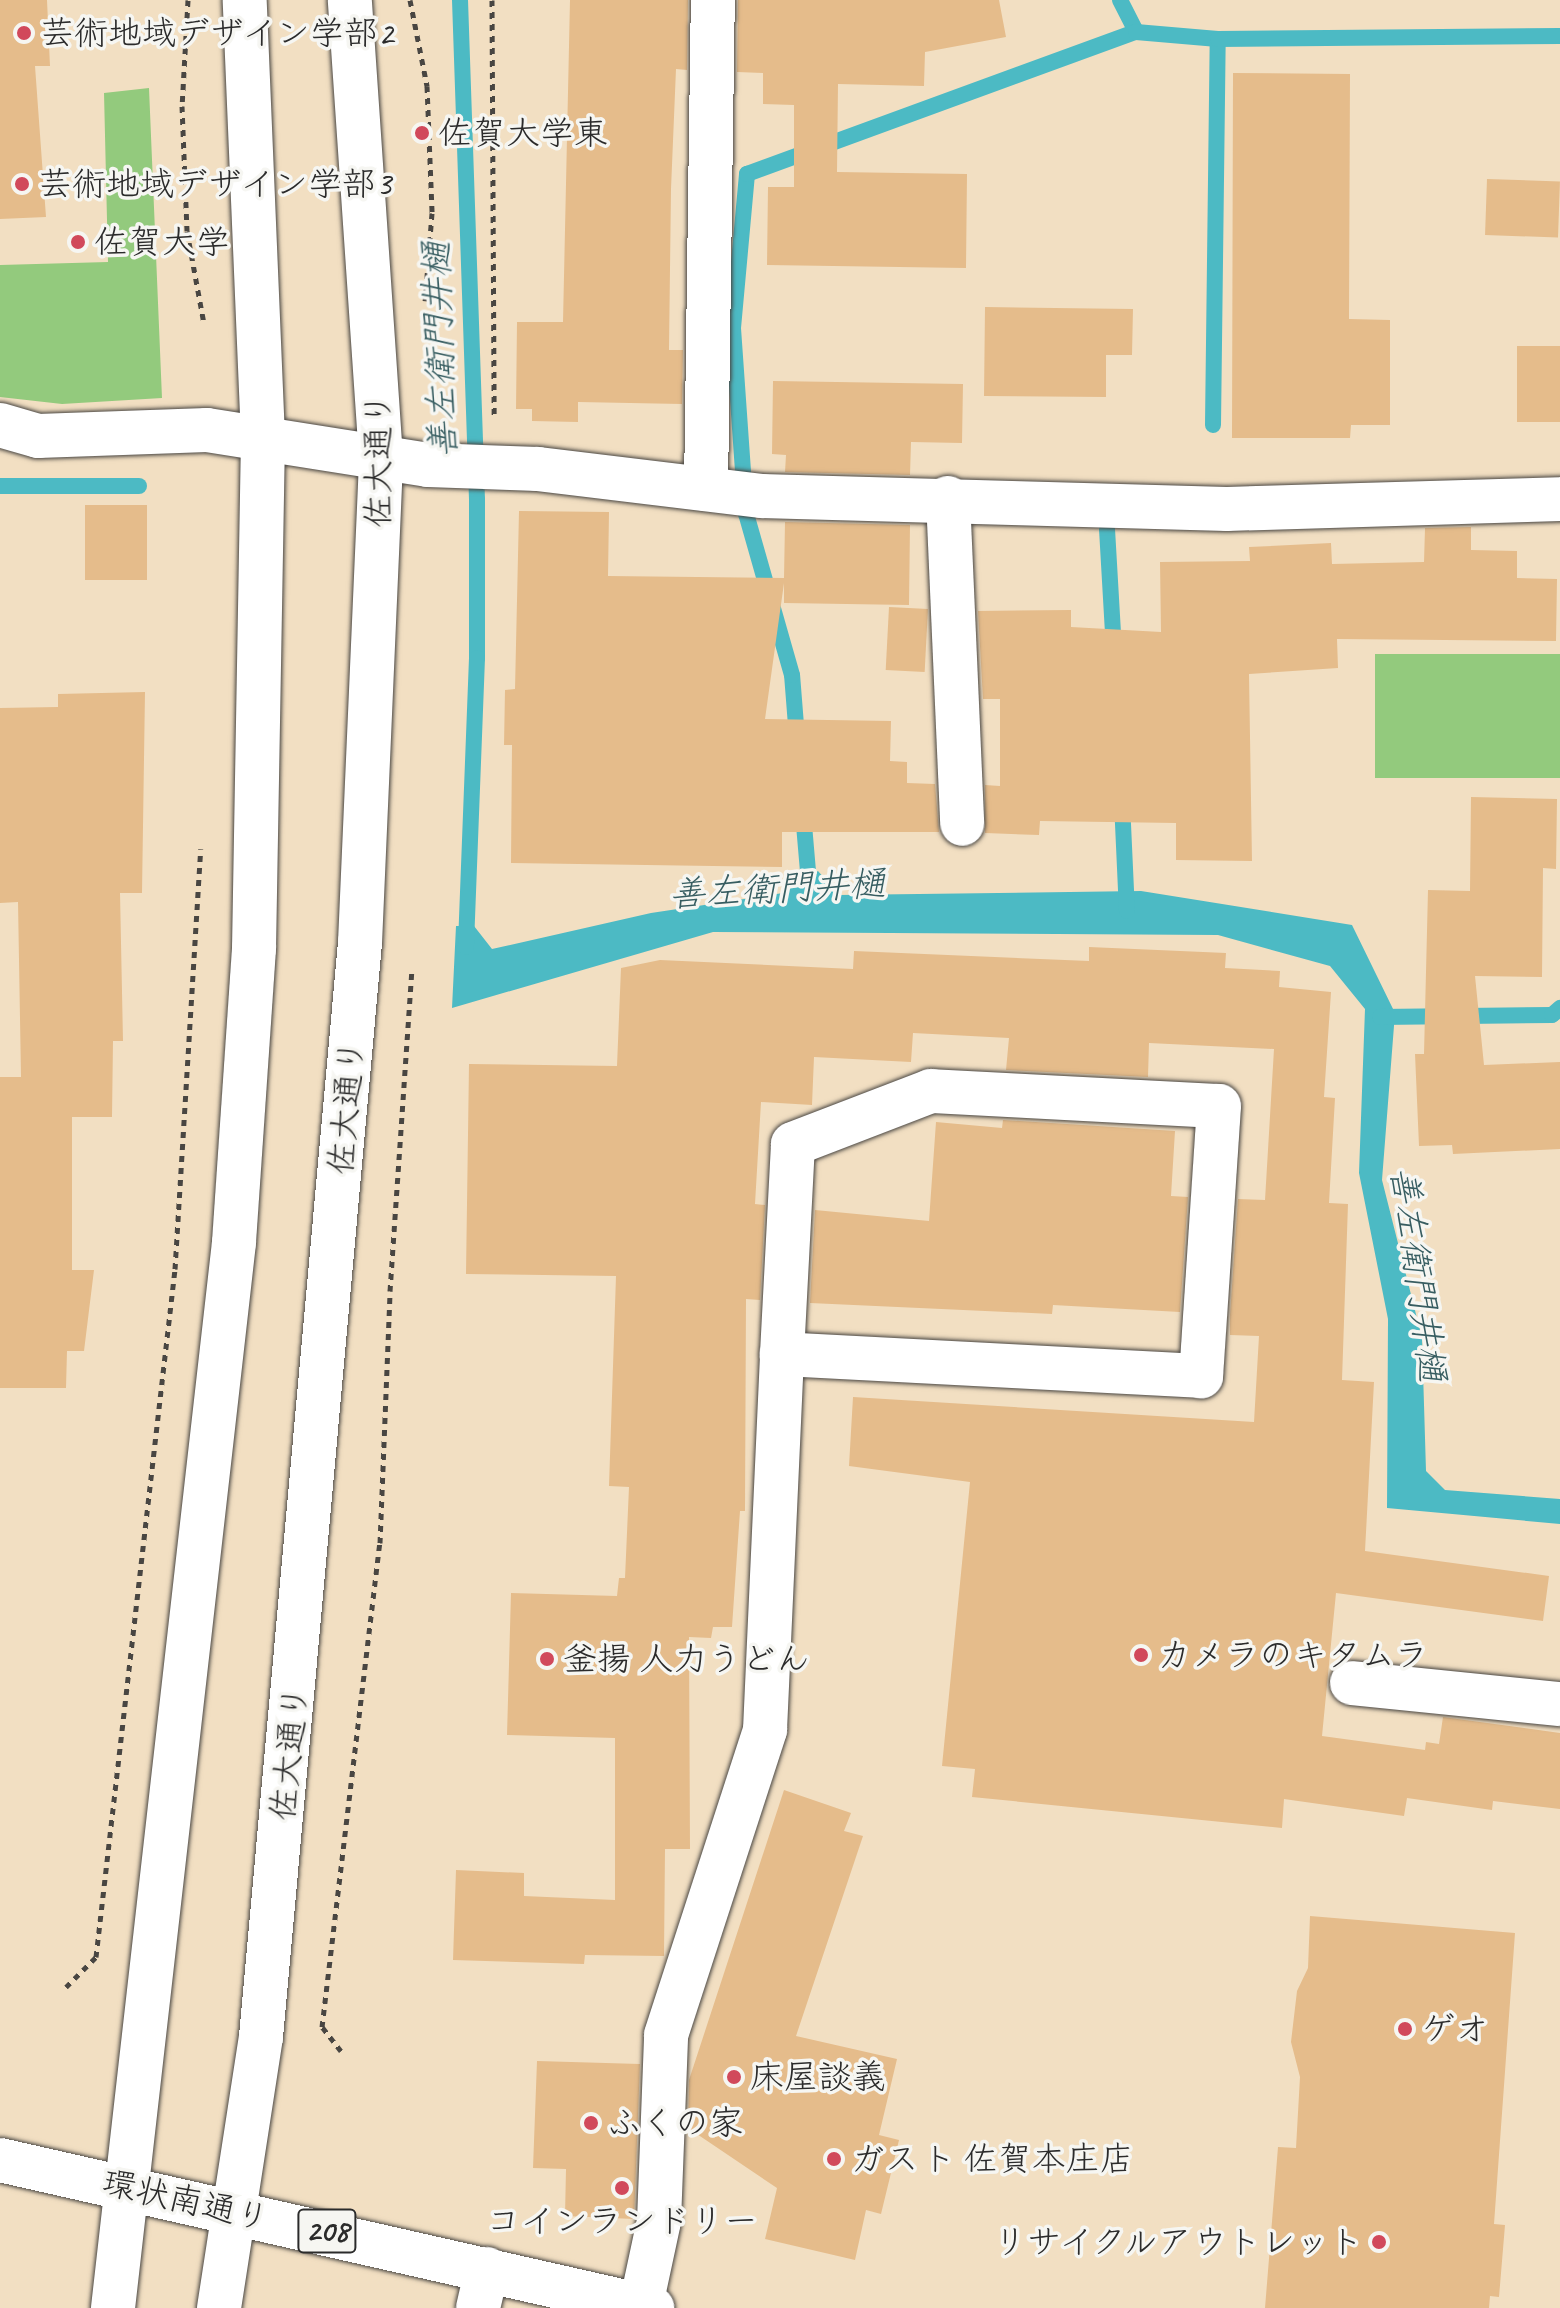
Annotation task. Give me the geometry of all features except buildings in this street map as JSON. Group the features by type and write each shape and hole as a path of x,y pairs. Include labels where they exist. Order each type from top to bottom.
{"main road":[{"path":"113,2308 235,1226 254,949 263,438 245,0"},
{"name":"佐大通り","path":"219,2308 261,2037 302,1624 360,943 381,458 350,0"},
{"path":"713,0 732,493"},
{"path":"0,425 38,436 207,430 381,458 732,493 1227,509 1560,499"},
{"path":"948,498 962,824"},
{"path":"647,2306 659,2221 666,2035 765,1730 782,1354 793,1144 931,1091 1219,1106 1201,1376 782,1354"},
{"path":"1352,1683 1560,1704"},
{"name":"環状南通り","path":"0,2160 235,2211 482,2288 647,2306"}],"path":[{"path":"188,0 182,106 187,231 206,332"},
{"path":"479,467 492,0"},
{"path":"66,1987 96,1957 175,1269 201,844"}],"green space":[{"path":"149,88 162,398 62,404 0,397 0,265 108,262 104,93"},
{"path":"1375,654 1560,654 1560,778 1375,778"}],"water":[{"path":"818,871 839,895 1141,891 1352,925 1395,1013 1382,1180 1422,1338 1426,1471 1445,1490 1560,1499 1560,1524 1387,1508 1388,1319 1359,1173 1365,1009 1330,966 1218,935 713,932 452,1008 456,926 474,926 492,949 651,913 783,893"}],"waterway":[{"name":"善左衛門井樋","path":"460,0 477,500 477,658 466,947"},
{"path":"1120,0 1136,32"},
{"path":"797,738 792,675 746,514 733,328 747,174 1136,32 1218,39 1560,36"},
{"path":"1213,425 1218,39"},
{"path":"0,486 139,486"},
{"path":"1107,529 1114,651"},
{"path":"1122,802 1127,911"},
{"path":"803,813 810,894"},
{"path":"1380,1017 1552,1015 1560,1008"}],"place":[{"name":"芸術地域デザイン学部2","path":"24,33"},
{"name":"佐賀大学東","path":"422,133"},
{"name":"芸術地域デザイン学部3","path":"22,184"},
{"name":"佐賀大学","path":"78,242"},
{"name":"カメラのキタムラ","path":"1141,1655"},
{"name":"釜揚 人力うどん","path":"547,1659"},
{"name":"ゲオ","path":"1405,2029"},
{"name":"床屋談義","path":"734,2077"},
{"name":"ふくの家","path":"591,2123"},
{"name":"ガスト 佐賀本庄店","path":"834,2159"},
{"name":"コインランドリー","path":"622,2188"},
{"name":"リサイクルアウトレット","path":"1379,2242"}]}
